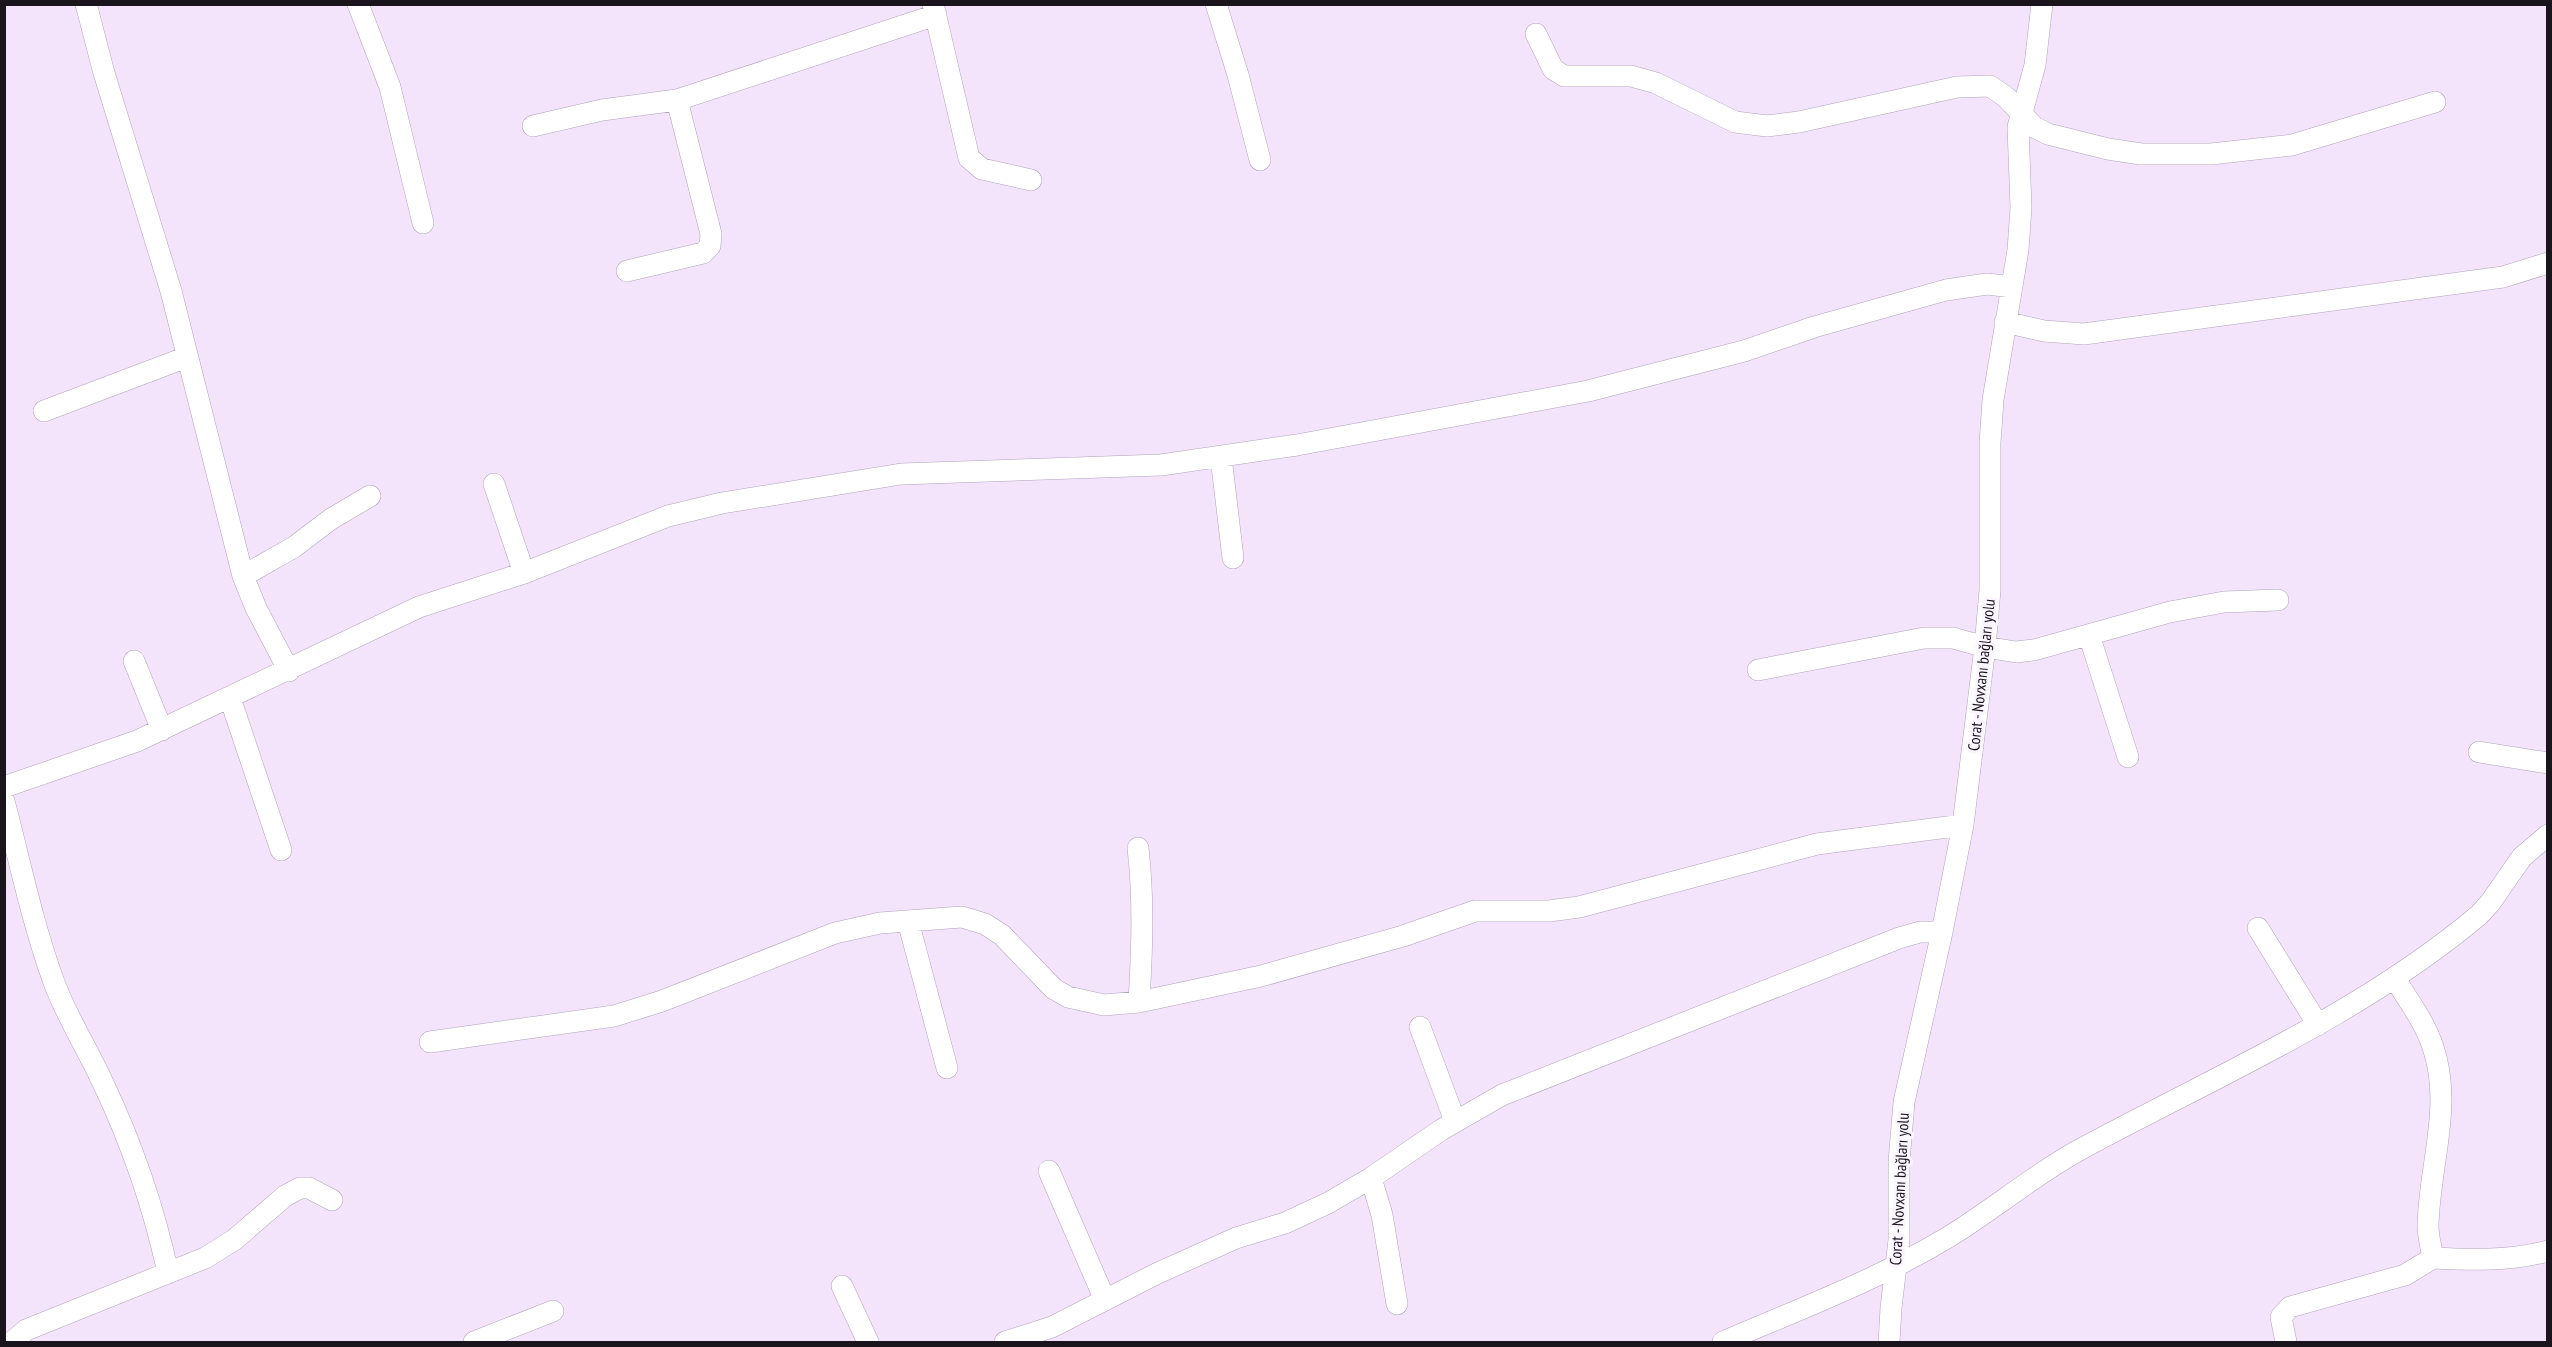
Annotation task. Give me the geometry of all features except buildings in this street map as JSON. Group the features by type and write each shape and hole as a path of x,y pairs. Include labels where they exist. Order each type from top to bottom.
{"street":[{"path":"86,4 104,73 168,281 243,576 256,608 289,671"},
{"path":"358,4 390,87 423,224"},
{"path":"1216,4 1260,159"},
{"name":"Corat - Novxanı bağları yolu","path":"1889,1342 1897,1266 1900,1129 1963,825 1985,647 1990,590 1990,443 1993,400 2012,287 2021,208 2018,145 2021,115 2035,65 2042,4"},
{"path":"532,126 603,110 677,100 934,10 969,158 982,169 1031,180"},
{"path":"1536,34 1553,69 1564,76 1631,76 1656,83 1735,122 1767,126 1799,123 1957,87 1990,86 2006,97 2034,127 2048,134 2108,149 2141,154 2211,154 2292,145 2435,102"},
{"path":"627,271 703,253 710,246 711,234 677,100"},
{"path":"2005,322 2044,331 2084,334 2503,277 2547,263"},
{"path":"4,787 85,761 162,730 419,607 524,573 668,516 722,503 901,474 1161,465 1441,420 1588,392 1744,351 1814,327 1946,290 1987,284 2012,287"},
{"path":"44,411 187,357"},
{"path":"1221,457 1233,558"},
{"path":"495,484 524,573"},
{"path":"243,576 294,547 331,519 370,496"},
{"path":"1758,670 1924,638 1953,638 1985,647 2016,652 2034,650 2170,612 2213,604 2278,600"},
{"path":"2089,635 2128,757"},
{"path":"134,661 162,730"},
{"path":"230,699 281,850"},
{"path":"2479,752 2547,763"},
{"path":"4,801 56,987 100,1075 130,1145 159,1233 168,1273"},
{"path":"430,1042 615,1016 662,1001 836,933 880,923 962,917 985,924 1002,935 1054,989 1068,997 1104,1005 1139,1002 1261,976 1403,936 1475,910 1549,911 1580,907 1817,844 1963,825"},
{"path":"1723,1342 1897,1266 1946,1238 2033,1178 2079,1150 2318,1025 2395,979 2479,915 2490,903 2522,856 2547,836"},
{"path":"1137,848 1142,883 1143,925 1139,1002"},
{"path":"908,921 947,1068"},
{"path":"2258,928 2318,1025"},
{"path":"1005,1342 1052,1326 1236,1238 1285,1222 1328,1203 1371,1178 1455,1122 1502,1095 1899,938 1920,932 1942,932"},
{"path":"2395,979 2425,1028 2434,1048 2439,1072 2442,1103 2428,1227 2433,1258"},
{"path":"1420,1027 1455,1122"},
{"path":"1049,1171 1105,1300"},
{"path":"1371,1178 1382,1215 1398,1304"},
{"path":"12,1342 26,1330 205,1258 234,1240 285,1196 300,1188 309,1188 332,1200"},
{"path":"2286,1342 2282,1317 2290,1307 2404,1275 2433,1258 2500,1259 2524,1257 2547,1251"},
{"path":"842,1286 868,1342"},
{"path":"474,1342 552,1311"}]}
